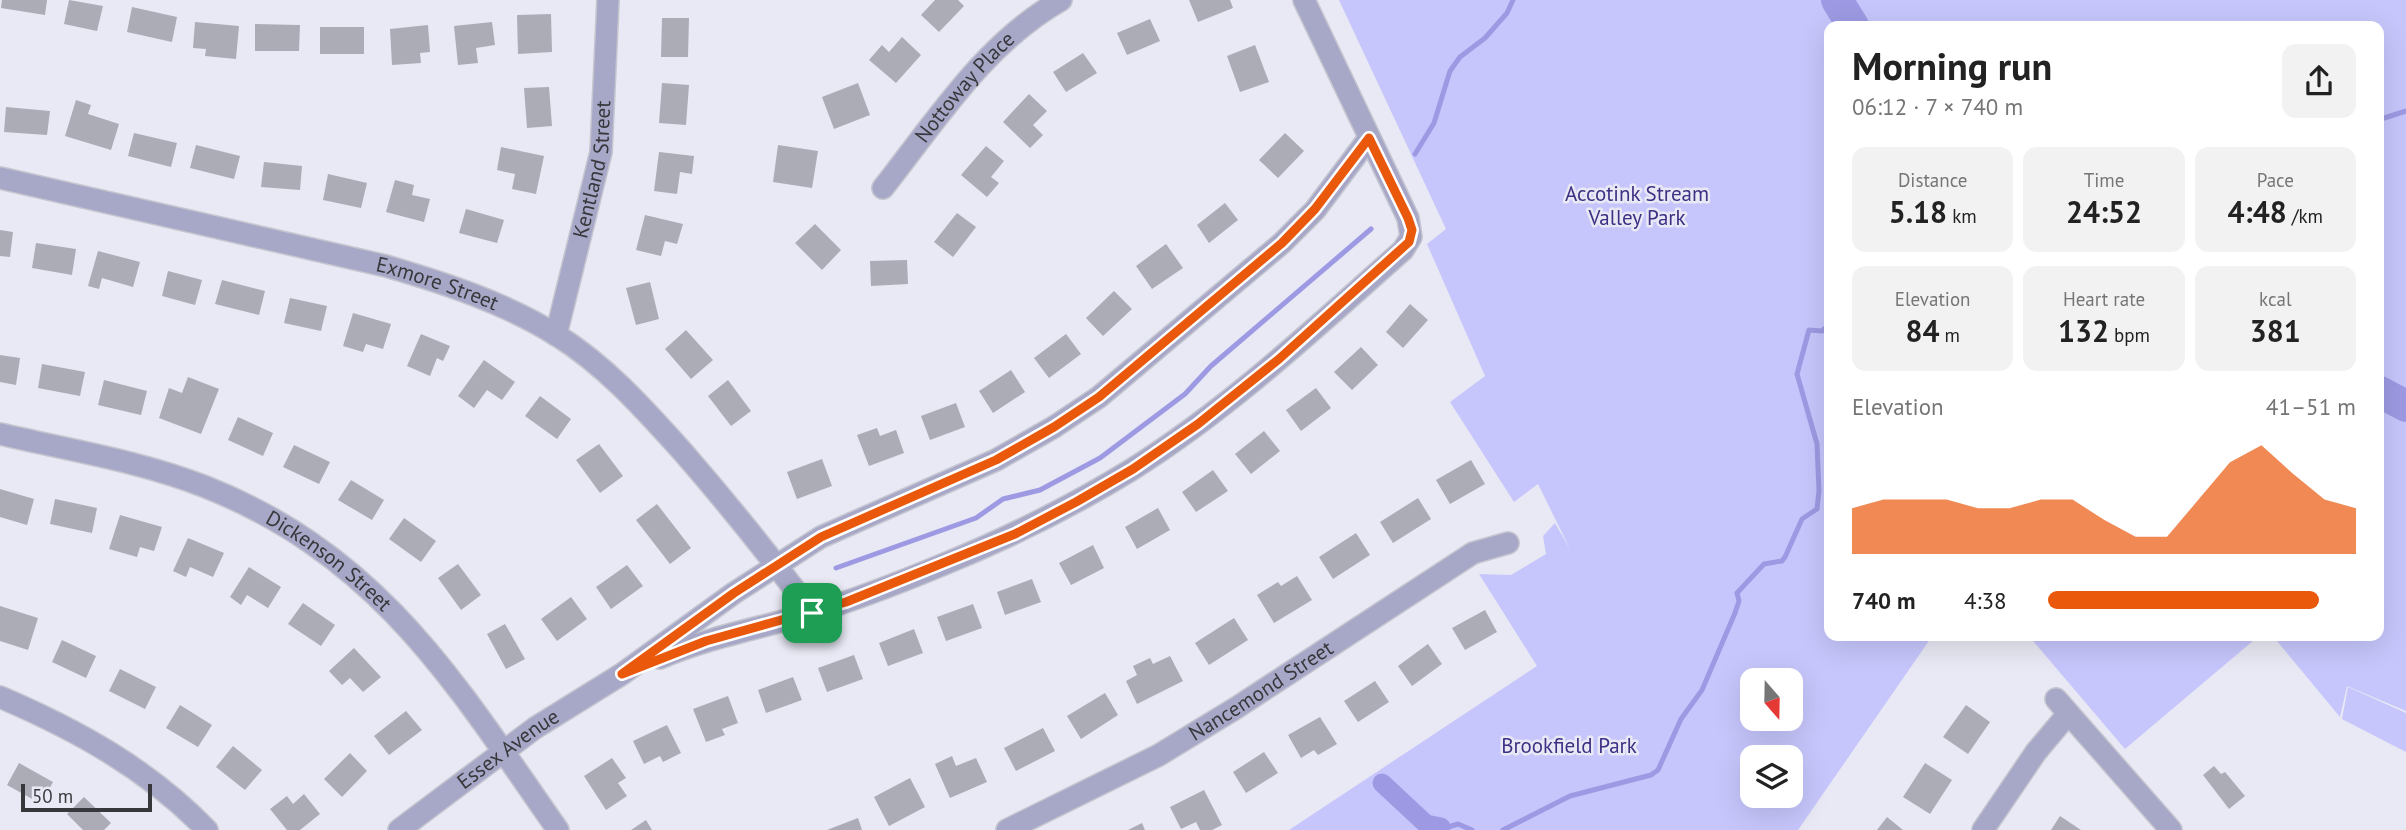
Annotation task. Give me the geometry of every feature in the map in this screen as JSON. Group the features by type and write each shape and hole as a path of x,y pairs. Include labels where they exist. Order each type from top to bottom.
{"street":[{"name":"Kentland Street","path":"556,335 601,152 608,0"},
{"name":"Nottoway Place","path":"883,188 998,47 1026,23 1061,0"},
{"path":"1304,0 1369,138"},
{"name":"Essex Avenue","path":"399,830 503,751 622,674 821,537 996,460 1054,427 1099,397 1282,243 1315,209 1369,138 1408,218 1411,237 1403,250 1279,359 1198,424 1133,469 1076,502 937,567 812,613 706,641 622,674"},
{"name":"Exmore Street","path":"0,178 386,266 479,298 556,335 579,351 642,407 747,525 812,613"},
{"name":"Dickenson Street","path":"0,434 139,465 203,486 299,535 362,581 398,615 436,659 558,830"},
{"name":"Nancemond Street","path":"1007,830 1158,755 1236,708 1473,553 1508,543"},
{"path":"0,697 56,721 110,751 156,784 207,830"},
{"path":"1983,830 2036,752 2062,707 2171,830"}],"green space":[{"name":"Accotink Stream Valley Park","path":"1339,0 2406,0 2406,711 2347,686 2340,717 2277,641 2384,641 2384,21 1824,21 1824,641 1929,641 1798,830 1289,830 1537,666 1479,574 1511,575 1546,554 1543,536 1555,523 1570,549 1538,484 1514,502 1450,402 1485,376 1427,244 1446,229"},
{"path":"2033,641 2253,641 2125,749"},
{"path":"2348,687 2406,713 2406,752 2342,719"}],"building":[{"path":"2,0 47,0 45,15 1,8"},
{"path":"69,0 103,6 97,31 64,24"},
{"path":"935,0 958,0 964,6 939,32 921,15"},
{"path":"1189,0 1230,0 1233,8 1198,22"},
{"path":"132,7 177,17 172,42 127,32"},
{"path":"551,14 552,52 518,54 517,15"},
{"path":"662,18 689,18 688,57 661,57"},
{"path":"1150,19 1160,41 1127,55 1117,33"},
{"path":"195,22 239,26 236,59 205,56 206,49 193,48"},
{"path":"492,22 495,45 476,48 478,63 458,65 454,26"},
{"path":"255,24 300,25 299,51 255,51"},
{"path":"428,25 430,52 420,53 421,63 392,65 390,29"},
{"path":"320,27 364,27 364,54 320,54"},
{"path":"902,37 921,55 896,83 869,60 882,45 889,52"},
{"path":"1255,45 1269,82 1240,92 1227,56"},
{"path":"1083,53 1097,73 1066,92 1053,72"},
{"path":"662,83 689,85 686,125 659,123"},
{"path":"858,83 870,115 834,129 822,97"},
{"path":"549,87 552,126 527,128 524,88"},
{"path":"1029,94 1047,111 1033,125 1043,135 1030,148 1003,122"},
{"path":"76,100 91,105 88,114 119,124 111,150 65,136"},
{"path":"6,107 50,111 47,135 4,132"},
{"path":"134,133 177,143 171,167 128,156"},
{"path":"1285,133 1304,151 1278,178 1259,160"},
{"path":"196,145 240,156 234,179 190,168"},
{"path":"778,145 818,151 812,188 773,182"},
{"path":"986,146 1004,161 991,177 999,183 987,197 961,175"},
{"path":"501,147 544,156 536,194 512,189 515,174 497,170"},
{"path":"659,152 694,156 692,174 680,172 677,194 654,191"},
{"path":"264,162 302,166 300,190 261,187"},
{"path":"328,174 367,183 361,208 323,200"},
{"path":"395,180 414,185 412,195 430,199 424,222 386,212"},
{"path":"1225,203 1238,220 1209,243 1197,225"},
{"path":"466,209 504,220 497,243 459,233"},
{"path":"957,213 976,227 953,257 934,242"},
{"path":"645,215 683,224 677,244 665,241 661,256 636,250"},
{"path":"815,224 841,250 822,270 795,243"},
{"path":"0,230 13,232 10,257 0,256"},
{"path":"36,243 76,249 72,275 32,268"},
{"path":"1166,244 1183,268 1152,289 1136,266"},
{"path":"98,251 140,262 133,287 102,278 99,289 88,286"},
{"path":"907,260 908,284 871,286 870,261"},
{"path":"168,271 202,280 195,305 162,296"},
{"path":"222,280 265,291 259,315 215,304"},
{"path":"650,282 659,319 636,325 626,288"},
{"path":"1114,291 1132,309 1103,336 1086,318"},
{"path":"290,298 327,306 321,331 284,323"},
{"path":"1410,304 1428,320 1403,348 1386,332"},
{"path":"353,313 391,324 383,349 366,344 363,352 343,346"},
{"path":"686,330 713,360 691,379 665,349"},
{"path":"421,334 450,346 443,361 437,358 430,376 407,366"},
{"path":"1066,334 1081,354 1049,378 1034,358"},
{"path":"1361,347 1378,365 1352,390 1334,372"},
{"path":"0,355 20,358 16,385 0,382"},
{"path":"484,360 515,382 502,400 487,390 474,408 458,396"},
{"path":"42,364 85,372 80,396 38,388"},
{"path":"1011,370 1025,392 993,413 979,391"},
{"path":"188,377 219,389 201,434 159,418 169,388 182,393"},
{"path":"104,380 147,391 141,415 98,405"},
{"path":"728,380 751,411 731,426 708,396"},
{"path":"1316,388 1331,408 1301,431 1286,410"},
{"path":"540,396 571,419 557,439 525,416"},
{"path":"956,403 965,427 930,440 921,416"},
{"path":"238,417 273,433 263,456 228,440"},
{"path":"877,428 880,436 896,430 904,453 869,466 857,435"},
{"path":"1264,431 1280,451 1251,474 1235,454"},
{"path":"599,444 623,476 600,493 576,460"},
{"path":"294,445 330,462 319,484 283,467"},
{"path":"822,459 832,486 797,499 787,472"},
{"path":"1471,460 1485,484 1450,504 1436,480"},
{"path":"1213,470 1228,491 1196,512 1182,492"},
{"path":"351,480 384,500 372,520 338,500"},
{"path":"0,489 34,499 27,525 0,517"},
{"path":"1418,498 1431,519 1393,543 1380,522"},
{"path":"55,499 97,508 92,533 50,524"},
{"path":"657,504 691,548 670,564 636,520"},
{"path":"1158,508 1170,530 1137,549 1125,527"},
{"path":"120,515 162,527 154,551 140,547 137,557 109,549"},
{"path":"404,518 436,541 421,562 389,539"},
{"path":"1356,533 1370,555 1333,579 1319,557"},
{"path":"188,538 224,553 213,577 190,567 186,577 173,571"},
{"path":"1093,545 1104,568 1071,585 1059,563"},
{"path":"458,564 481,595 461,610 438,578"},
{"path":"627,565 643,586 611,609 596,587"},
{"path":"249,567 281,587 268,608 247,595 241,605 230,597"},
{"path":"1297,576 1312,600 1274,623 1257,595 1278,582 1281,586"},
{"path":"1032,579 1041,602 1005,615 997,592"},
{"path":"571,597 587,619 557,641 541,619"},
{"path":"303,603 335,625 321,646 288,624"},
{"path":"973,604 982,628 946,641 937,617"},
{"path":"0,606 38,618 28,650 0,641"},
{"path":"1485,610 1497,632 1465,650 1452,628"},
{"path":"1234,618 1248,640 1209,665 1195,643"},
{"path":"505,624 525,659 506,669 487,634"},
{"path":"914,629 923,653 888,666 879,643"},
{"path":"62,640 96,656 86,678 52,662"},
{"path":"1428,644 1442,664 1412,686 1398,666"},
{"path":"354,648 381,677 363,692 350,678 342,685 329,671"},
{"path":"854,655 863,679 827,692 818,668"},
{"path":"1170,656 1183,681 1137,704 1126,681 1137,675 1133,666 1150,658 1153,664"},
{"path":"120,669 156,687 145,709 109,691"},
{"path":"793,677 802,700 766,713 758,690"},
{"path":"1375,681 1389,702 1358,722 1344,701"},
{"path":"1105,693 1118,715 1081,739 1067,716"},
{"path":"728,696 738,723 722,729 725,735 706,742 693,709"},
{"path":"180,705 212,725 198,747 166,728"},
{"path":"1966,705 1990,722 1968,754 1943,737"},
{"path":"406,711 422,730 389,755 374,736"},
{"path":"1320,717 1337,744 1318,755 1314,750 1301,758 1288,735"},
{"path":"667,725 681,753 663,762 660,756 644,764 633,741"},
{"path":"1043,728 1055,751 1016,771 1004,748"},
{"path":"233,746 262,770 245,790 216,767"},
{"path":"1264,752 1278,773 1246,793 1233,772"},
{"path":"350,753 367,771 342,797 324,779"},
{"path":"952,756 956,766 976,758 987,782 950,798 935,764"},
{"path":"612,758 626,778 618,783 627,796 606,810 584,776"},
{"path":"19,763 53,782 41,804 7,785"},
{"path":"1925,763 1952,780 1930,814 1903,797"},
{"path":"2214,766 2221,774 2225,772 2245,796 2229,809 2203,775"},
{"path":"910,778 925,807 889,826 874,797"},
{"path":"1204,790 1222,825 1212,830 1200,830 1196,822 1181,829 1170,807"},
{"path":"304,794 320,814 300,830 287,830 270,809 287,796 293,804"},
{"path":"84,797 111,823 104,830 83,830 67,814"},
{"path":"2060,816 2081,830 2051,830"},
{"path":"1887,817 1903,830 1877,830"},
{"path":"858,818 862,830 827,830"},
{"path":"646,820 652,830 631,830"},
{"path":"1142,823 1145,830 1128,830"}],"waterway":[{"path":"1415,154 1434,123 1450,71 1460,57 1485,38 1507,13 1513,0"},
{"path":"1837,0 1850,21"},
{"path":"2384,118 2406,111"},
{"path":"836,568 976,518 1003,499 1040,490 1100,458 1185,394 1211,366 1371,229"},
{"path":"1503,830 1570,796 1651,775 1658,770 1681,719 1702,690 1735,613 1739,601 1737,593 1764,564 1782,561 1802,519 1817,509 1817,444 1797,374 1809,330 1824,329"},
{"path":"2384,394 2406,406"},
{"path":"1382,783 1426,824 1441,827"},
{"path":"1439,830 1458,824 1472,830"}],"route":[{"path":"1369,138 1408,218 1412,230 1409,242 1279,359 1198,424 1133,469 1076,502 1015,534 937,567 812,613 706,641 622,674 734,593 821,537 996,460 1054,427 1099,397 1211,300 1282,243 1315,209 1369,138"}],"park label":[{"name":"Brookfield Park","path":"1569,746"}]}
